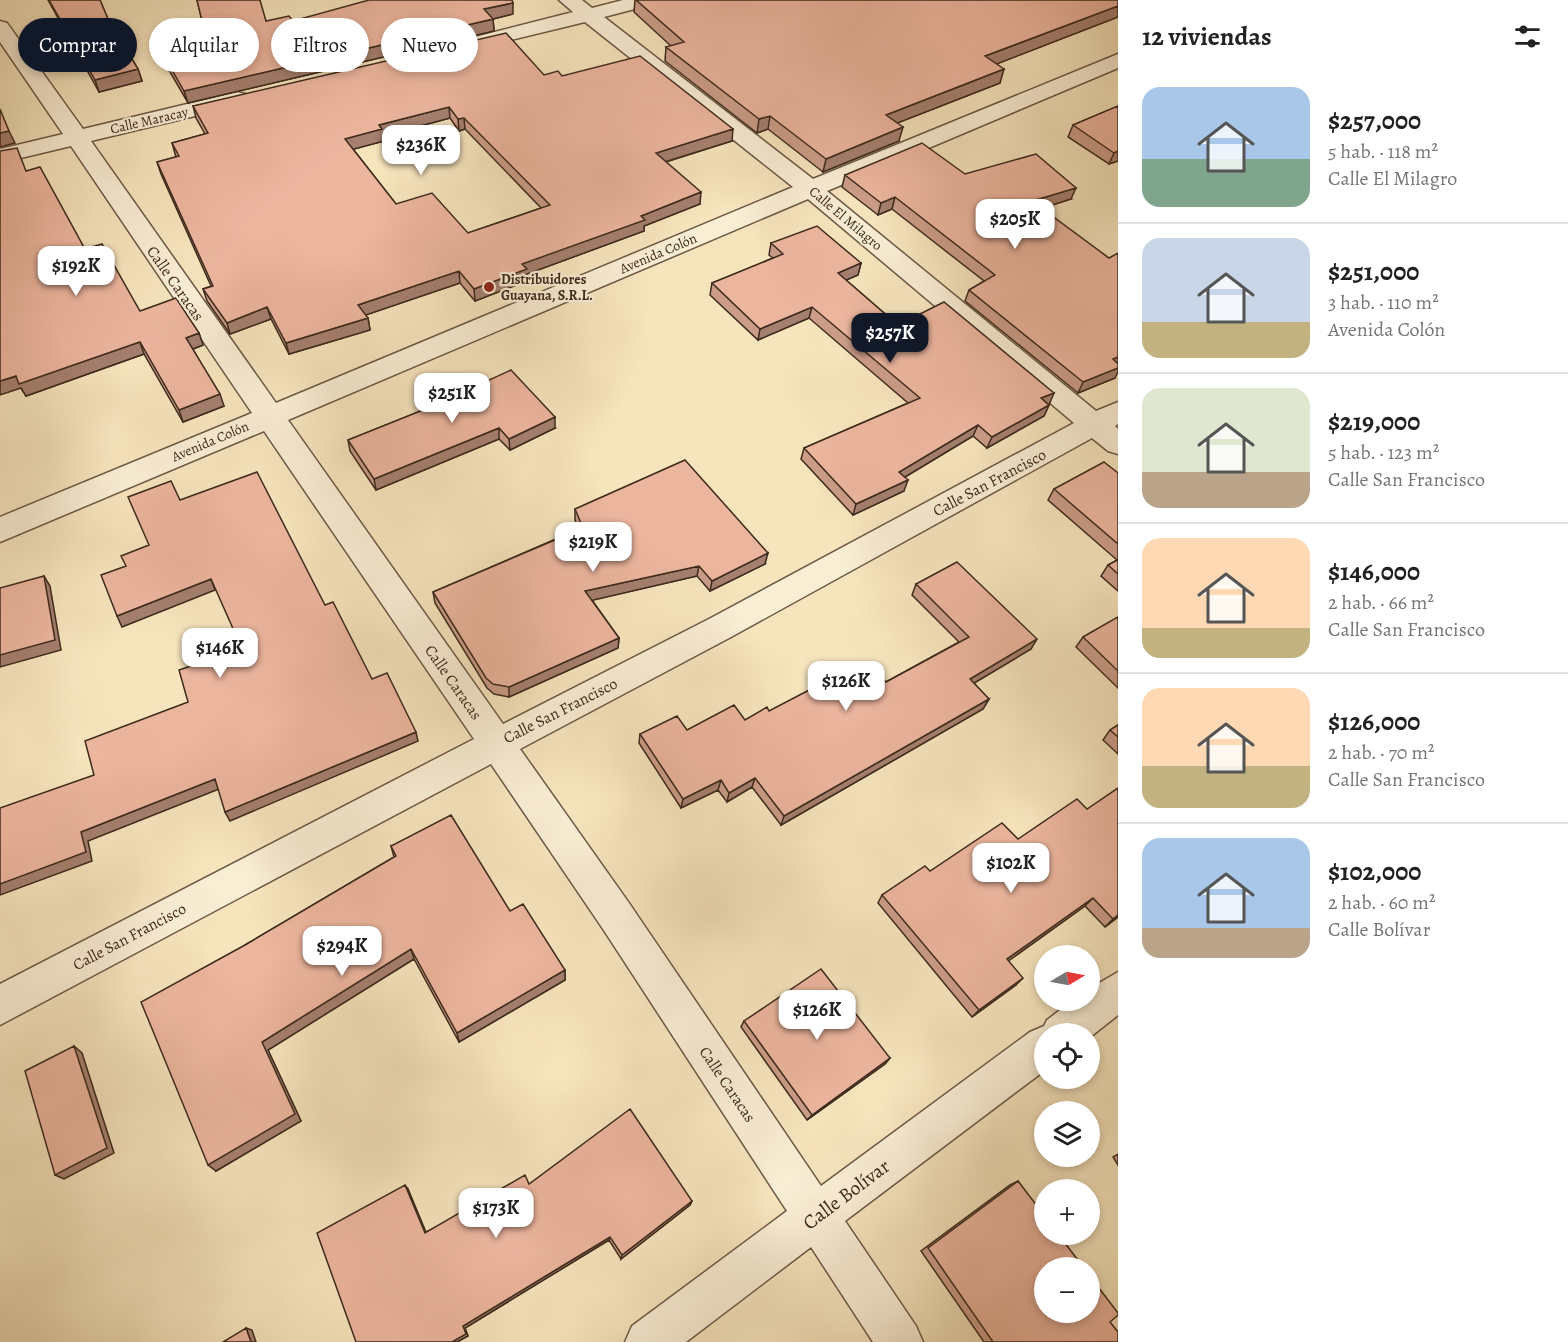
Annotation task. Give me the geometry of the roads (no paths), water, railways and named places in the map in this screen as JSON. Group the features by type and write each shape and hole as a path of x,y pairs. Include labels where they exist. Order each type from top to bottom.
{"street":[{"name":"Calle El Milagro","path":"568,0 811,189 1110,427"},
{"path":"478,43 591,16 647,0"},
{"name":"Calle Caracas","path":"0,27 616,916 900,1342"},
{"name":"Avenida Colón","path":"0,530 1118,60"},
{"name":"Calle Maracay","path":"0,156 260,94"},
{"name":"Calle San Francisco","path":"0,1005 497,743 1110,427"},
{"path":"1076,1023 1118,991"},
{"name":"Calle Bolívar","path":"648,1342 1034,1053"}],"place":[{"name":"Distribuidores Guayana, S.R.L.","path":"489,287"}]}
